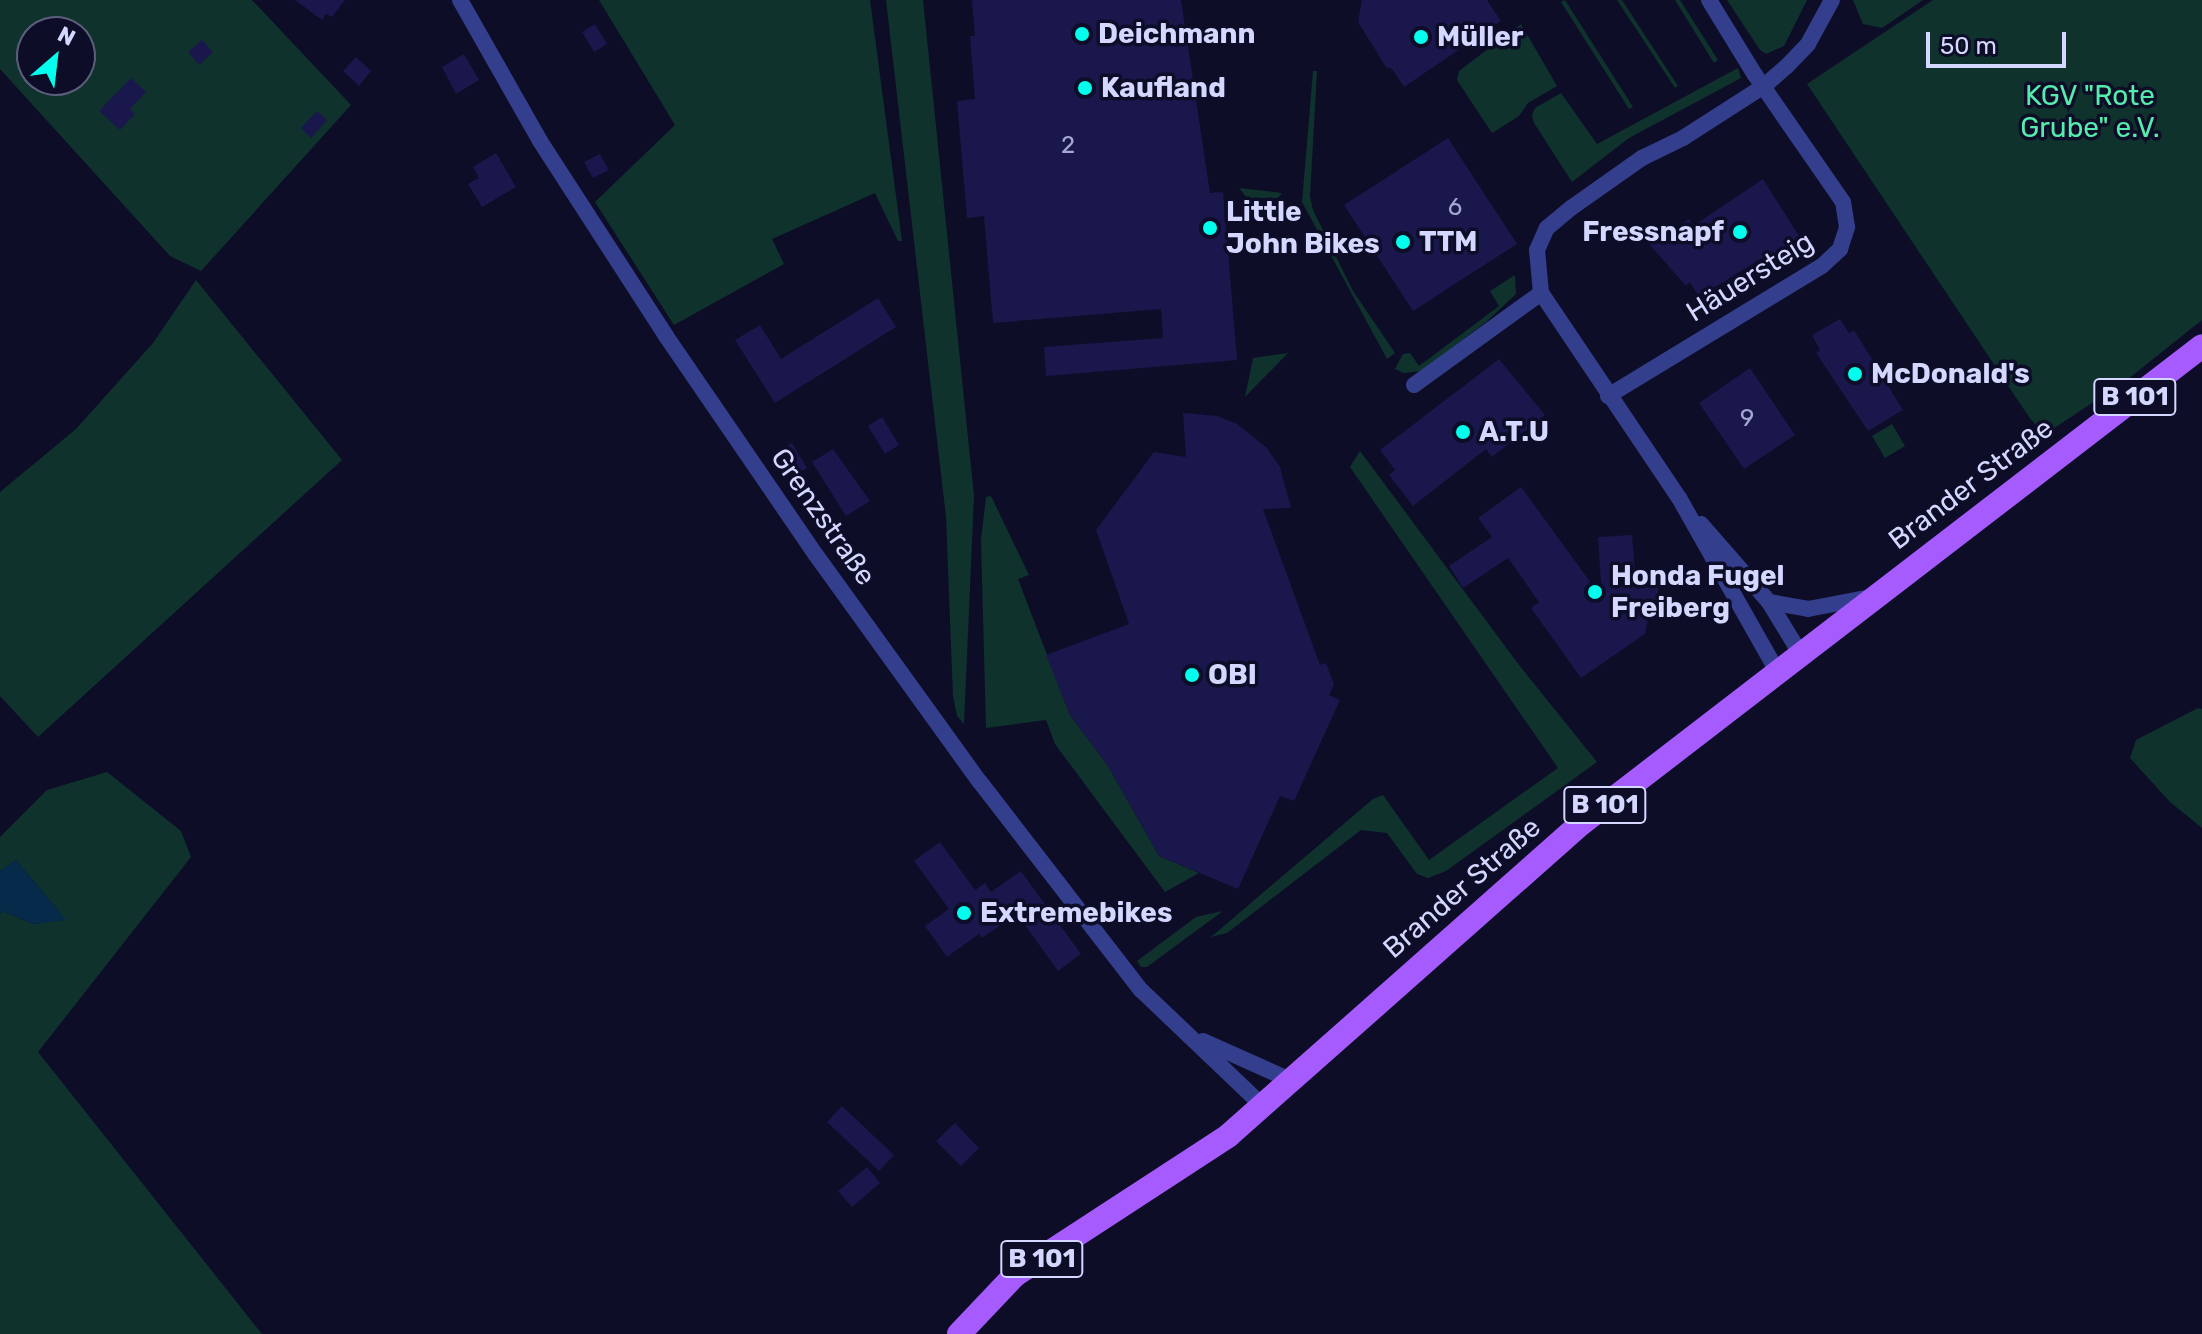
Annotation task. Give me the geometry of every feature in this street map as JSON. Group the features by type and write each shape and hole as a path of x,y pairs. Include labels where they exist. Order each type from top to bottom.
{"main road":[{"name":"Brander Straße","path":"959,1334 1015,1275 1137,1199 1228,1136 1582,823 2202,346"}],"street":[{"name":"Grenzstraße","path":"460,0 540,141 666,336 816,555 980,782 1141,990 1263,1106"},
{"name":"Häuersteig","path":"1608,396 1822,266 1840,249 1847,227 1843,202 1709,0"},
{"path":"1777,671 1679,498 1541,293 1537,250 1547,228 1642,158 1683,138 1764,86 1808,44 1832,0"},
{"path":"1414,385 1541,293"},
{"path":"1679,498 1769,602 1800,653"},
{"path":"1769,602 1808,609 1872,597"},
{"name":"Grenzstraße","path":"1187,1033 1290,1080"}],"green space":[{"path":"0,0 252,0 351,105 201,271 170,256 25,96 96,96 96,16 16,16 16,87 0,69"},
{"path":"599,0 870,0 902,241 898,241 875,193 772,239 784,264 674,325 595,202 675,125"},
{"path":"886,0 923,0 974,496 964,724 957,716 953,696 946,517"},
{"path":"1565,0 1633,107 1629,109 1561,2"},
{"path":"1617,0 1622,0 1678,86 1675,88"},
{"path":"1675,0 1680,0 1718,60 1714,63"},
{"path":"1727,0 1807,0 1784,46 1766,54 1760,50"},
{"path":"1853,0 1923,0 1882,28 1863,24"},
{"name":"KGV \"Rote Grube\" e.V.","path":"1933,0 2202,0 2202,320 2128,379 2044,435 1807,84"},
{"path":"1521,24 1557,86 1528,103 1519,116 1492,133 1457,80 1459,71"},
{"path":"1738,68 1741,78 1629,138 1572,182 1532,115 1535,108 1561,93 1597,144"},
{"path":"1313,71 1317,71 1310,196 1313,210 1353,291 1395,353 1387,359 1302,202"},
{"path":"1239,188 1282,193 1278,198 1247,198"},
{"path":"1515,275 1516,294 1486,322 1421,371 1404,373 1395,369 1403,354 1410,353 1419,366 1499,306 1490,291"},
{"path":"196,280 342,460 38,737 0,696 0,492 76,429 153,343"},
{"path":"1288,353 1245,397 1253,358"},
{"path":"1892,424 1905,446 1885,458 1872,436"},
{"path":"1360,451 1519,665 1597,762 1446,871 1428,878 1417,874 1387,833 1361,830 1227,933 1211,937 1373,799 1383,795 1429,860 1558,768 1350,467"},
{"path":"991,496 1029,575 1018,579 1070,715 1108,766 1159,856 1199,873 1165,892 1055,744 1046,720 986,728 981,540 986,497"},
{"path":"2198,708 2202,709 2202,828 2170,802 2130,758 2136,740"},
{"path":"107,772 181,831 191,857 38,1052 262,1334 0,1334 0,914 2,911 34,924 65,919 16,860 0,871 0,837 47,790"},
{"path":"1223,911 1147,967 1141,967 1137,961 1196,917"}],"water":[{"path":"16,860 66,920 34,924 2,911 0,914 0,871"}],"building":[{"path":"295,0 345,0 332,17 326,14 322,20"},
{"path":"972,0 1181,0 1210,193 1223,192 1237,360 1046,376 1044,347 1163,338 1161,309 993,323 984,216 967,218 957,101 975,99 970,36 975,36"},
{"name":"Müller","path":"1362,0 1487,0 1501,21 1404,87 1392,69 1386,67 1358,22"},
{"path":"595,24 607,44 594,52 582,32"},
{"path":"202,40 213,52 199,65 188,52"},
{"path":"464,54 479,80 456,94 442,67"},
{"path":"356,57 371,71 359,86 343,71"},
{"path":"131,78 146,92 130,109 135,114 120,130 99,111"},
{"path":"317,111 327,120 311,138 301,128"},
{"path":"1448,138 1517,244 1413,311 1344,205"},
{"path":"496,153 516,187 482,207 468,184 479,178 473,167"},
{"path":"600,154 609,170 593,178 584,162"},
{"name":"Fressnapf","path":"1763,179 1801,239 1772,256 1770,253 1699,297 1690,282 1686,286 1649,244 1689,219 1693,226"},
{"path":"878,298 896,327 775,403 735,340 760,325 781,359"},
{"name":"McDonald's","path":"1840,319 1849,333 1854,330 1903,410 1868,431 1816,353 1820,350 1812,335"},
{"name":"A.T.U","path":"1499,359 1545,415 1492,457 1486,449 1413,506 1389,475 1395,470 1380,450"},
{"path":"1750,368 1795,435 1744,469 1699,403"},
{"name":"OBI","path":"1183,413 1217,416 1237,424 1267,448 1280,467 1291,508 1263,509 1320,665 1326,663 1334,685 1329,695 1340,700 1294,801 1280,796 1238,889 1159,856 1108,766 1070,715 1046,655 1129,624 1096,530 1154,452 1186,457"},
{"path":"882,417 899,445 885,454 868,426"},
{"path":"792,443 807,468 794,476 779,451"},
{"path":"833,449 870,501 846,516 812,462"},
{"name":"Honda Fugel Freiberg","path":"1521,487 1602,598 1598,537 1632,535 1635,575 1660,580 1654,613 1649,613 1645,634 1581,678 1531,608 1539,602 1508,558 1463,588 1449,566 1492,537 1478,518"},
{"path":"940,842 975,890 985,883 991,892 1021,871 1081,954 1058,971 1017,914 982,938 979,934 947,957 925,926 949,909 914,861"},
{"path":"842,1106 894,1155 879,1171 827,1122"},
{"path":"955,1123 979,1148 961,1166 936,1141"},
{"path":"867,1167 880,1183 852,1207 838,1191"}],"place":[{"name":"Deichmann","path":"1082,34"},
{"name":"Müller","path":"1421,37"},
{"name":"Kaufland","path":"1085,88"},
{"name":"Little John Bikes","path":"1210,228"},
{"name":"Fressnapf","path":"1740,232"},
{"name":"TTM","path":"1403,242"},
{"name":"McDonald's","path":"1855,374"},
{"name":"A.T.U","path":"1463,432"},
{"name":"Honda Fugel Freiberg","path":"1595,592"},
{"name":"OBI","path":"1192,675"},
{"name":"Extremebikes","path":"964,913"}]}
